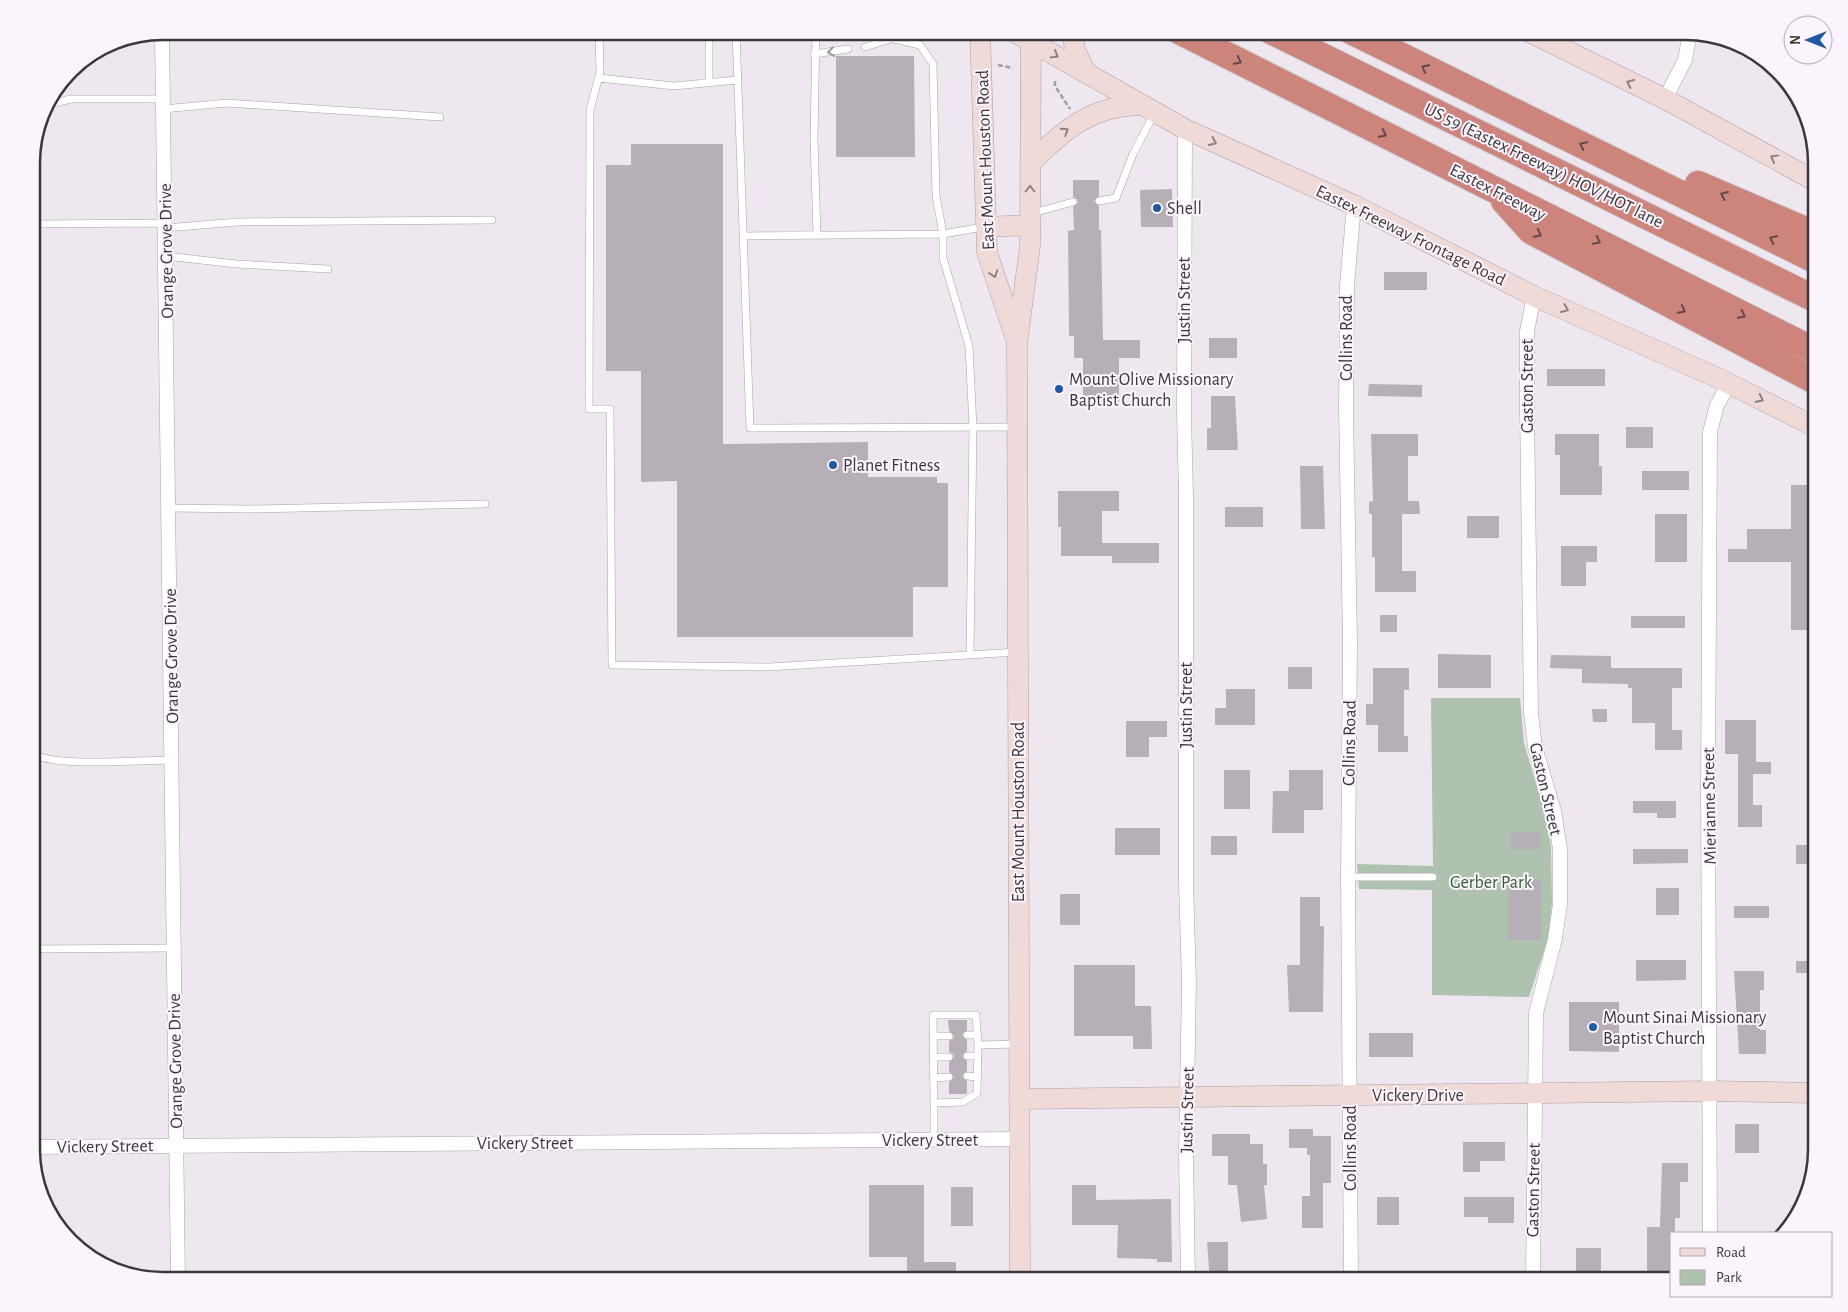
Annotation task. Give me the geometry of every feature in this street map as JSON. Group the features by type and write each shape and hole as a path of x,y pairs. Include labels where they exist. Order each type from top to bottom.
{"highway":[{"name":"Eastex Freeway","path":"1197,40 1808,347"},
{"name":"US 59 (Eastex Freeway) HOV/HOT lane","path":"1289,40 1808,296"},
{"path":"1369,40 1808,256"},
{"path":"1627,166 1703,186 1808,230"},
{"path":"1491,188 1531,230 1808,377"}],"street":[{"name":"Orange Grove Drive","path":"162,40 178,1272"},
{"name":"East Mount Houston Road","path":"980,40 987,252 1017,344"},
{"name":"East Mount Houston Road","path":"1020,1272 1017,344 1030,246 1031,40"},
{"name":"Eastex Freeway Frontage Road","path":"1037,40 1086,73 1185,129 1354,205 1534,296 1729,384 1808,424"},
{"path":"1073,40 1075,50 1086,73"},
{"path":"1545,40 1665,99 1808,177"},
{"path":"1665,99 1686,60 1689,40"},
{"path":"1030,164 1058,136 1087,118 1126,105 1149,109"},
{"name":"Justin Street","path":"1185,129 1184,414 1186,495 1188,1272"},
{"name":"Collins Road","path":"1351,1272 1348,877 1350,643 1346,333 1347,285 1354,205"},
{"path":"986,226 1030,219"},
{"name":"Gaston Street","path":"1533,1272 1536,1013 1555,939 1560,904 1560,849 1554,811 1535,746 1531,713 1526,407 1527,331 1534,296"},
{"name":"Mierianne Street","path":"1710,1232 1708,789 1710,432 1717,405 1729,384"},
{"name":"Vickery Drive","path":"1019,1099 1710,1092 1808,1093"},
{"name":"Vickery Street","path":"40,1148 176,1145 1019,1140"}],"lane":[{"path":"599,40 598,78 590,110 589,409 610,409 612,665 769,668 1018,652"},
{"path":"709,40 709,83"},
{"path":"736,40 750,428 1017,427"},
{"path":"815,40 814,138 817,235"},
{"path":"865,47 888,40"},
{"path":"896,40 920,45 933,64 936,196 943,234 943,258 969,346 973,427 970,655"},
{"path":"814,54 848,49"},
{"path":"598,78 674,86 737,80"},
{"path":"57,102 71,99 163,104 227,104 440,117"},
{"path":"1099,201 1116,198 1149,109"},
{"path":"1030,219 1073,202"},
{"path":"40,224 165,226 238,222 492,220"},
{"path":"743,236 943,234 986,226"},
{"path":"166,256 236,264 328,268"},
{"path":"169,508 249,509 485,504"},
{"path":"40,759 58,762 172,760"},
{"path":"1348,877 1433,877"},
{"path":"40,949 174,948"},
{"path":"934,1103 963,1102 977,1093 978,1045 976,1015 933,1015 934,1140"},
{"path":"967,1035 977,1035"},
{"path":"934,1036 949,1036"},
{"path":"978,1045 1019,1044"},
{"path":"967,1056 978,1056"},
{"path":"934,1057 949,1057"},
{"path":"967,1076 978,1077"},
{"path":"934,1078 949,1077"}],"path":[{"path":"992,64 1013,68"},
{"path":"1055,81 1055,86"},
{"path":"1049,83 1055,86 1075,116"}],"green space":[{"name":"Gerber Park","path":"1431,698 1520,698 1524,743 1542,803 1551,846 1552,903 1548,939 1529,997 1432,995 1432,890 1359,889 1357,864 1433,866"}],"building":[{"path":"836,56 914,56 915,157 836,157"},
{"path":"631,144 723,144 723,444 868,442 868,477 937,477 937,483 948,483 948,587 913,587 913,637 677,637 677,481 641,482 641,371 606,371 606,165 631,165"},
{"path":"1073,180 1099,180 1099,196 1094,201 1099,206 1099,230 1101,230 1103,340 1140,340 1140,358 1119,358 1119,404 1083,404 1083,358 1074,358 1074,336 1069,336 1068,231 1074,230 1073,207 1078,203 1077,199 1073,197"},
{"name":"Shell","path":"1172,189 1173,227 1141,227 1140,190"},
{"path":"1384,272 1427,272 1427,290 1384,290"},
{"path":"1209,338 1237,338 1237,358 1209,358"},
{"path":"1547,369 1605,369 1605,386 1547,386"},
{"path":"1369,384 1422,385 1422,397 1368,396"},
{"path":"1211,396 1235,396 1238,450 1207,450 1207,428 1211,428"},
{"path":"1626,427 1653,427 1653,448 1626,448"},
{"path":"1371,434 1418,434 1418,456 1408,456 1408,501 1419,501 1420,514 1402,514 1402,571 1416,571 1416,592 1375,592 1375,557 1372,557 1372,514 1369,514 1369,502 1373,501"},
{"path":"1555,434 1599,434 1599,466 1602,466 1602,495 1560,495 1560,455 1555,455"},
{"path":"1300,466 1323,466 1325,529 1301,529"},
{"path":"1642,471 1689,471 1689,490 1642,490"},
{"path":"1791,485 1808,485 1808,630 1791,630 1791,562 1728,562 1728,549 1747,549 1747,529 1791,529"},
{"path":"1058,491 1119,491 1119,511 1102,511 1102,543 1159,543 1159,563 1112,563 1112,556 1061,556 1061,527 1058,527"},
{"path":"1225,507 1263,507 1263,527 1225,527"},
{"path":"1655,514 1687,514 1687,562 1655,562"},
{"path":"1467,516 1499,516 1499,538 1467,538"},
{"path":"1561,546 1597,546 1597,562 1586,562 1586,586 1561,586"},
{"path":"1380,615 1397,615 1397,632 1380,632"},
{"path":"1631,616 1685,616 1685,628 1631,628"},
{"path":"1438,654 1491,655 1491,688 1438,688"},
{"path":"1551,655 1611,656 1611,667 1613,668 1682,668 1682,688 1672,688 1672,730 1682,730 1682,750 1655,750 1655,723 1632,723 1632,688 1628,688 1628,684 1582,683 1582,669 1550,668"},
{"path":"1288,667 1312,667 1312,689 1288,689"},
{"path":"1373,668 1409,668 1409,690 1404,690 1404,736 1408,736 1408,752 1378,752 1378,725 1366,725 1366,704 1373,704"},
{"path":"1226,689 1255,689 1255,725 1215,725 1215,708 1226,708"},
{"path":"1592,709 1607,709 1607,722 1593,722"},
{"path":"1725,720 1756,720 1756,762 1771,762 1771,774 1753,774 1753,805 1762,805 1762,827 1738,827 1738,754 1725,754"},
{"path":"1126,721 1167,721 1167,737 1149,737 1149,757 1126,757"},
{"path":"1224,770 1250,770 1250,809 1224,809"},
{"path":"1289,770 1323,770 1323,810 1304,810 1304,833 1272,833 1273,791 1289,791"},
{"path":"1633,801 1676,801 1676,818 1657,818 1657,813 1633,813"},
{"path":"1115,828 1160,828 1160,855 1115,855"},
{"path":"1511,832 1540,832 1540,849 1511,849"},
{"path":"1211,836 1237,836 1237,855 1211,855"},
{"path":"1796,845 1808,845 1808,864 1796,864"},
{"path":"1633,849 1688,849 1688,863 1633,864"},
{"path":"1508,879 1541,879 1541,940 1508,940"},
{"path":"1656,888 1679,888 1679,915 1656,915"},
{"path":"1060,894 1080,894 1080,925 1060,925"},
{"path":"1300,897 1320,897 1320,926 1324,926 1323,1012 1289,1012 1287,965 1300,965"},
{"path":"1734,906 1769,906 1769,918 1734,918"},
{"path":"1636,960 1686,960 1686,980 1636,981"},
{"path":"1796,961 1808,961 1808,973 1796,973"},
{"path":"1074,965 1135,965 1135,1006 1151,1006 1152,1049 1133,1049 1133,1036 1074,1036"},
{"path":"1734,971 1764,971 1764,990 1760,990 1760,1030 1766,1030 1766,1054 1739,1054"},
{"path":"1569,1002 1619,1002 1619,1052 1569,1051"},
{"path":"948,1020 967,1020 967,1030 962,1035 967,1040 967,1051 962,1056 967,1061 967,1071 962,1076 967,1081 967,1093 965,1094 949,1094 949,1082 954,1077 949,1072 949,1062 954,1057 949,1052 949,1041 954,1036 949,1031"},
{"path":"1369,1033 1413,1033 1413,1057 1369,1057"},
{"path":"1735,1124 1759,1124 1759,1153 1735,1153"},
{"path":"1289,1129 1313,1129 1313,1136 1331,1136 1331,1183 1323,1183 1323,1228 1302,1228 1302,1196 1310,1196 1310,1155 1307,1155 1307,1148 1289,1148"},
{"path":"1212,1134 1250,1134 1250,1144 1263,1144 1263,1164 1267,1164 1267,1185 1264,1185 1267,1219 1241,1222 1237,1185 1228,1185 1228,1156 1212,1156"},
{"path":"1463,1142 1505,1142 1505,1161 1480,1161 1480,1172 1463,1172"},
{"path":"1662,1163 1688,1163 1688,1182 1680,1182 1680,1218 1675,1218 1675,1232 1670,1232 1670,1272 1647,1272 1647,1227 1660,1227"},
{"path":"869,1185 924,1185 924,1262 956,1262 956,1272 907,1272 907,1257 869,1257"},
{"path":"1072,1185 1096,1185 1096,1200 1171,1199 1172,1262 1157,1262 1157,1259 1117,1258 1118,1225 1072,1225"},
{"path":"951,1187 973,1187 973,1226 951,1226"},
{"path":"1377,1197 1399,1197 1399,1225 1377,1225"},
{"path":"1464,1197 1514,1197 1514,1223 1488,1223 1488,1217 1464,1217"},
{"path":"1207,1242 1228,1242 1228,1272 1209,1272"},
{"path":"1576,1248 1601,1248 1601,1272 1576,1272"}],"place":[{"name":"Shell","path":"1157,208"},
{"name":"Mount Olive Missionary Baptist Church","path":"1059,389"},
{"name":"Planet Fitness","path":"833,465"},
{"name":"Mount Sinai Missionary Baptist Church","path":"1593,1027"}]}
